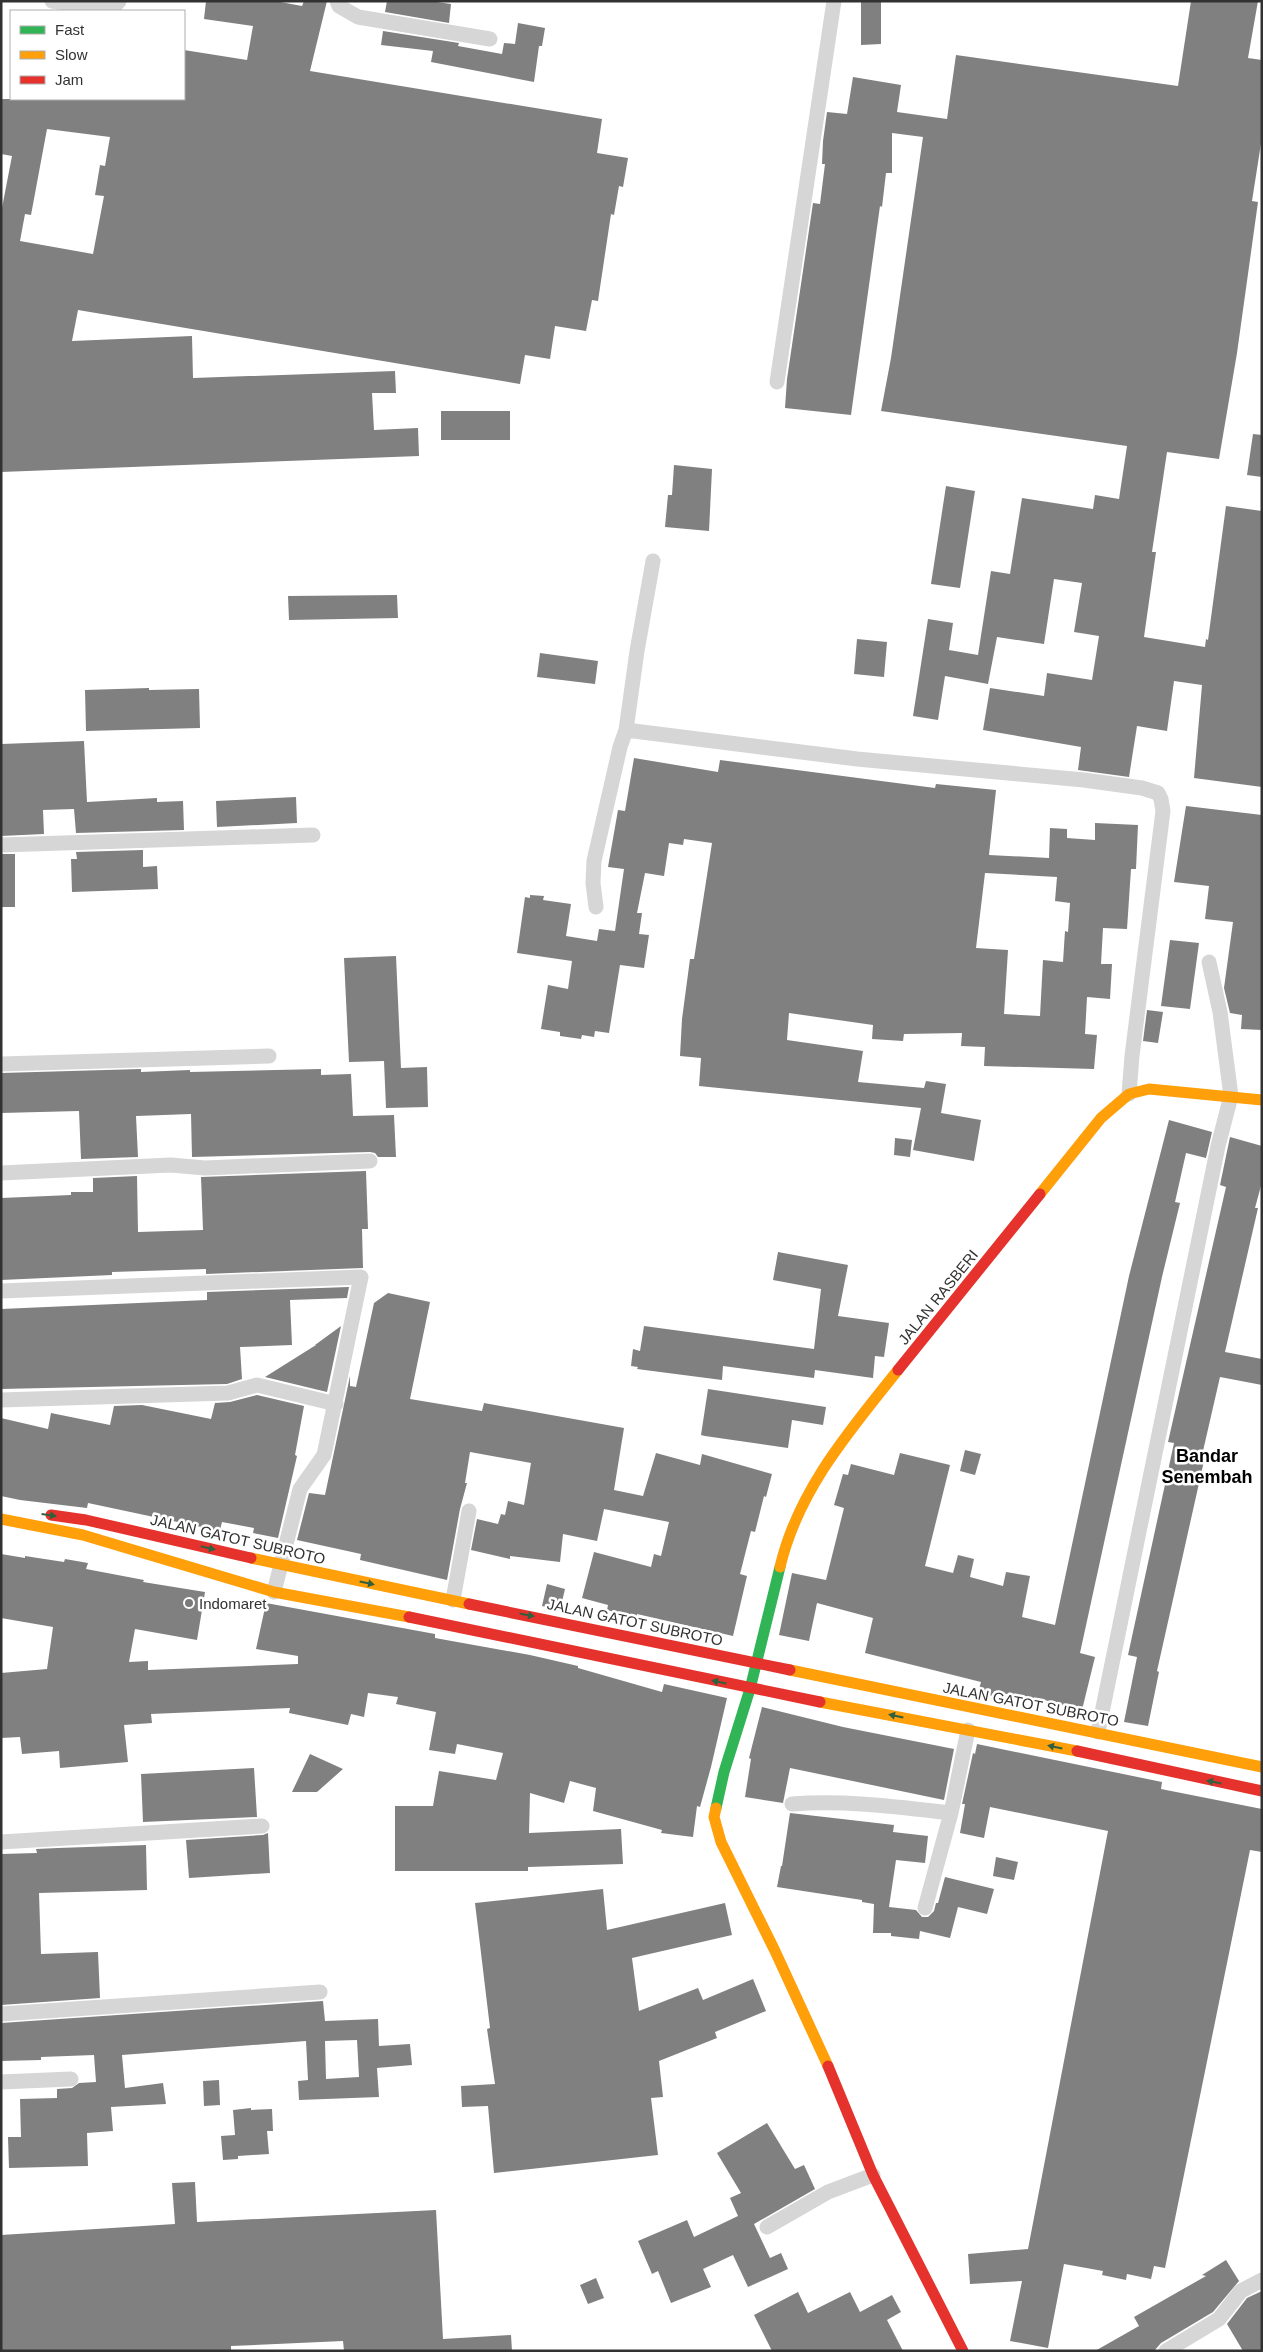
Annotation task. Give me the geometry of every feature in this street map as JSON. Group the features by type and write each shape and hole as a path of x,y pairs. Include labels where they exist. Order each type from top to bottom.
{"main road":[{"name":"JALAN RASBERI","path":"963,2351 873,2175 804,2014 721,1842 714,1817 724,1772 750,1689 783,1553 792,1528 812,1485 840,1441 1101,1118 1129,1094 1149,1089 1262,1100"},
{"path":"1,1508 20,1511"},
{"name":"JALAN GATOT SUBROTO","path":"39,1513 86,1520 281,1565 606,1630 756,1663 1262,1766"},
{"path":"1,1519 83,1535 274,1592 454,1626 750,1689 968,1730 1262,1791"},
{"path":"83,1535 86,1520"}],"street":[{"path":"52,1 108,9 113,8 119,1"},
{"path":"337,1 339,6 358,17 490,40"},
{"path":"777,382 834,1"},
{"path":"596,907 593,883 594,861 620,747 626,730 637,651 653,560"},
{"path":"626,730 857,759 1084,780 1142,788 1158,793 1163,811 1132,1056 1129,1094"},
{"path":"1,846 313,835"},
{"path":"1098,1732 1216,1156 1231,1096 1220,1012 1209,962"},
{"path":"1,1064 269,1056"},
{"path":"1,1173 171,1165 205,1168 370,1161"},
{"path":"1,1291 360,1277 336,1404 324,1455 300,1489 274,1592"},
{"path":"1,1400 228,1393 257,1385 336,1404"},
{"path":"453,1600 469,1511"},
{"path":"925,1908 951,1813 968,1730"},
{"path":"792,1804 831,1802 869,1804 951,1813"},
{"path":"1,1842 262,1826"},
{"path":"1,2014 320,1992"},
{"path":"1,2082 71,2079"},
{"path":"767,2227 828,2192 873,2175"},
{"path":"1166,2351 1219,2319 1241,2291 1262,2280"}],"building":[{"path":"206,1 275,1 302,6 304,1 327,1 310,71 602,119 597,153 628,158 623,187 619,186 614,215 611,214 598,301 592,300 586,331 555,326 550,359 525,355 520,384 78,310 72,341 192,336 193,378 395,371 396,393 372,393 374,430 418,428 419,456 1,472 1,213 12,156 1,154 1,99 185,100 185,50 247,60 253,26 204,19","holes":["47,129 110,137 105,166 100,165 95,195 104,196 93,254 20,241 25,214 31,215"]},
{"path":"387,1 430,1 451,4 449,23 385,12"},
{"path":"861,1 881,1 881,44 861,45"},
{"path":"1191,1 1258,1 1248,58 1262,60 1262,137 1252,201 1258,202 1237,353 1219,459 1167,452 1152,552 1156,552 1144,637 1205,647 1206,639 1208,640 1226,506 1262,511 1262,787 1194,778 1202,685 1174,681 1167,731 1137,726 1129,777 1078,770 1081,747 983,730 990,688 1044,696 1047,673 1092,680 1099,636 1074,632 1082,583 1054,579 1044,644 997,637 988,684 945,676 938,720 913,716 928,619 953,623 949,650 978,655 991,571 1010,574 1022,498 1093,509 1095,495 1119,499 1127,446 881,411 891,358 923,137 892,133 892,173 886,173 882,207 880,206 851,415 785,408 787,379 813,203 820,204 825,164 822,164 827,112 847,114 853,77 901,85 897,112 947,119 956,55 1178,86"},
{"path":"518,23 545,28 542,46 539,46 534,82 431,62 433,51 381,45 383,31 459,43 458,46 502,54 504,43 515,44"},
{"path":"441,411 510,411 510,440 441,440"},
{"path":"1253,434 1262,435 1262,477 1247,475"},
{"path":"674,465 712,469 709,531 665,527 668,495 672,495"},
{"path":"946,486 975,491 960,588 931,584"},
{"path":"397,595 398,618 289,620 288,596"},
{"path":"857,639 887,642 884,677 854,674"},
{"path":"540,653 598,661 595,684 537,677"},
{"path":"149,688 149,690 199,689 200,728 86,731 85,690"},
{"path":"84,741 87,802 157,798 157,802 183,801 184,830 76,833 74,809 43,810 44,834 1,836 1,744"},
{"path":"634,758 718,772 720,760 935,788 936,784 996,790 989,855 1049,858 1050,828 1067,829 1067,838 1095,840 1095,823 1138,825 1136,869 1131,869 1127,929 1103,928 1101,964 1112,964 1110,999 1087,997 1085,1034 1097,1035 1094,1069 984,1066 985,1047 961,1046 962,1033 904,1034 903,1041 872,1039 873,1025 789,1013 787,1040 863,1051 858,1082 924,1088 926,1081 946,1084 941,1113 981,1120 974,1161 913,1150 921,1108 699,1086 701,1058 680,1056 682,1019 690,959 694,959 712,843 684,839 683,845 669,843 664,876 645,873 637,913 642,913 639,934 649,935 644,968 620,965 609,1033 595,1031 594,1037 582,1035 581,1039 560,1036 560,1032 541,1029 548,985 568,989 572,961 517,953 525,897 530,898 530,895 544,896 543,900 571,904 566,936 597,941 599,929 615,931 624,869 608,867 618,810 625,811","holes":["985,873 1057,877 1055,901 1070,903 1068,932 1065,931 1063,962 1043,960 1040,1016 1004,1014 1008,950 976,948"]},
{"path":"296,797 297,823 217,827 216,801"},
{"path":"1186,806 1262,815 1262,1030 1241,1029 1242,1015 1230,1013 1224,988 1233,922 1205,919 1209,886 1174,882"},
{"path":"143,850 143,867 157,866 158,889 72,892 71,859 77,859 76,852"},
{"path":"1,854 15,854 15,907 1,907"},
{"path":"1170,940 1199,943 1190,1009 1161,1006"},
{"path":"396,956 401,1068 427,1067 428,1107 386,1108 384,1061 349,1062 344,958"},
{"path":"1147,1010 1163,1012 1158,1043 1143,1041"},
{"path":"141,1069 141,1072 190,1070 190,1072 321,1069 321,1075 351,1074 353,1116 394,1115 396,1157 378,1157 375,1153 370,1152 192,1157 191,1114 136,1116 138,1157 81,1159 79,1111 1,1113 1,1073"},
{"path":"1169,1120 1212,1132 1206,1158 1186,1153 1175,1202 1180,1203 1162,1277 1080,1653 1095,1657 1082,1710 1037,1698 1036,1701 994,1691 993,1696 978,1693 981,1682 865,1653 873,1618 817,1603 809,1641 779,1635 792,1573 826,1580 844,1508 834,1505 843,1474 848,1475 851,1464 894,1475 900,1453 950,1465 925,1566 953,1573 958,1555 974,1559 970,1577 1003,1586 1006,1572 1030,1576 1022,1617 1055,1625 1129,1276"},
{"path":"1230,1137 1262,1146 1262,1182 1255,1208 1258,1208 1225,1352 1262,1359 1262,1385 1220,1377 1203,1451 1206,1452 1157,1671 1159,1672 1148,1726 1124,1722 1137,1657 1128,1655 1174,1443 1168,1442 1226,1187 1220,1185"},
{"path":"895,1138 912,1140 910,1157 894,1155"},
{"path":"366,1171 368,1229 362,1229 363,1268 206,1274 206,1269 112,1272 112,1275 1,1280 1,1198 71,1195 71,1192 93,1192 93,1178 137,1176 138,1232 203,1230 201,1177"},
{"path":"778,1252 848,1265 838,1316 889,1323 884,1357 875,1356 873,1378 815,1370 814,1378 723,1366 722,1380 637,1369 638,1367 631,1366 633,1349 640,1351 644,1326 814,1349 821,1289 773,1280"},
{"path":"349,1287 347,1298 290,1300 292,1345 240,1347 242,1379 227,1384 1,1389 1,1309 207,1300 207,1292"},
{"path":"388,1293 430,1302 410,1399 482,1411 484,1403 624,1428 614,1490 643,1496 656,1453 700,1465 702,1454 772,1474 755,1532 751,1531 740,1574 747,1576 733,1636 637,1614 636,1618 607,1610 608,1605 582,1598 594,1552 651,1567 654,1554 661,1556 669,1522 604,1509 597,1541 563,1534 560,1562 510,1556 510,1559 471,1550 477,1519 498,1524 501,1514 505,1515 508,1501 524,1505 531,1463 470,1452 465,1483 467,1483 460,1509 447,1580 360,1560 361,1554 297,1540 309,1493 325,1495 350,1376 350,1386 356,1387 374,1303"},
{"path":"341,1326 327,1392 265,1377 316,1345"},
{"path":"708,1389 826,1407 823,1425 792,1420 788,1448 701,1435"},
{"path":"257,1395 304,1406 295,1455 297,1456 278,1538 253,1533 254,1528 222,1522 218,1538 199,1533 201,1527 88,1503 87,1508 1,1496 1,1418 48,1429 51,1413 110,1425 114,1406 142,1405 211,1419 215,1403 230,1402"},
{"path":"965,1450 981,1454 975,1475 960,1471"},
{"path":"1,1554 64,1562 65,1559 88,1563 86,1569 144,1580 143,1582 205,1592 197,1640 135,1629 129,1662 148,1661 148,1670 298,1664 298,1656 256,1649 266,1603 435,1634 435,1638 530,1655 578,1666 578,1668 662,1692 664,1684 727,1698 700,1807 697,1806 693,1837 661,1833 662,1830 593,1811 596,1788 570,1781 564,1803 530,1793 529,1833 621,1829 623,1864 528,1867 528,1871 395,1871 395,1806 433,1806 439,1771 496,1780 503,1753 457,1744 455,1754 429,1750 436,1712 396,1704 398,1697 368,1693 364,1717 351,1714 348,1725 289,1713 290,1708 151,1714 152,1723 124,1725 128,1762 60,1768 59,1751 22,1754 20,1737 1,1738 1,1673 47,1669 53,1627 1,1618"},
{"path":"547,1584 565,1589 560,1610 542,1606"},
{"path":"762,1707 843,1727 954,1749 944,1800 790,1768 783,1803 745,1797 751,1759 749,1758"},
{"path":"977,1744 1162,1782 1161,1789 1262,1809 1262,1852 1250,1850 1165,2268 1154,2266 1151,2279 1127,2274 1126,2280 1102,2275 1103,2271 1064,2264 1048,2348 1010,2341 1022,2281 970,2284 968,2254 1028,2249 1108,1831 990,1807 984,1838 960,1833 965,1804 962,1804 973,1753 975,1754"},
{"path":"310,1754 343,1769 317,1792 292,1792"},
{"path":"254,1768 257,1817 143,1822 141,1774"},
{"path":"790,1813 894,1825 893,1832 928,1836 925,1863 896,1860 889,1907 916,1910 922,1917 928,1917 934,1911 936,1903 938,1903 945,1877 994,1889 987,1914 958,1907 950,1938 920,1931 919,1939 891,1936 891,1933 873,1933 874,1904 862,1902 862,1900 777,1887"},
{"path":"268,1833 270,1873 189,1878 186,1840 263,1835"},
{"path":"146,1845 147,1890 39,1893 41,1954 98,1952 100,1998 1,2005 1,1854 37,1853 36,1849"},
{"path":"996,1857 1018,1862 1014,1880 993,1876"},
{"path":"603,1889 607,1930 725,1903 732,1935 632,1958 639,2011 698,1988 703,2000 753,1979 766,2011 715,2032 717,2038 659,2061 663,2097 651,2098 658,2155 494,2173 488,2106 462,2107 461,2086 495,2084 487,2029 490,2028 475,1903"},
{"path":"323,2001 325,2021 378,2019 379,2046 410,2044 412,2065 377,2068 379,2097 299,2100 298,2081 308,2080 306,2041 122,2055 125,2088 163,2083 166,2104 111,2107 113,2131 87,2133 88,2166 9,2168 8,2137 21,2137 20,2099 57,2098 57,2089 72,2088 79,2083 96,2082 94,2055 41,2057 41,2060 1,2061 1,2023","holes":["357,2040 359,2077 326,2079 325,2041"]},
{"path":"219,2080 220,2105 204,2106 203,2081"},
{"path":"251,2108 251,2110 272,2109 273,2131 267,2131 269,2154 238,2156 238,2159 223,2160 221,2136 235,2135 233,2110"},
{"path":"767,2123 795,2169 804,2165 815,2189 754,2224 770,2258 781,2253 788,2269 748,2287 733,2255 703,2269 711,2287 671,2303 658,2271 652,2274 638,2241 687,2220 694,2237 738,2216 730,2198 741,2193 717,2153"},
{"path":"195,2182 197,2222 436,2210 443,2339 511,2335 512,2351 344,2351 343,2341 231,2346 231,2350 1,2351 1,2235 175,2224 172,2183"},
{"path":"1226,2260 1239,2281 1213,2312 1161,2343 1154,2351 1095,2351 1139,2326 1134,2317 1206,2276 1202,2275"},
{"path":"596,2278 604,2298 588,2304 580,2285"},
{"path":"1262,2291 1262,2351 1243,2351 1227,2324 1247,2298"},
{"path":"798,2292 808,2313 850,2292 860,2312 892,2295 901,2312 887,2320 903,2351 772,2351 754,2315"}],"traffic: fast":[{"path":"716,1808 724,1772 750,1689 780,1567"}],"traffic: slow":[{"path":"1040,1194 1101,1118 1129,1094 1149,1089 1262,1100"},
{"path":"780,1567 788,1539 799,1512 813,1487 844,1438 898,1370"},
{"path":"1,1519 83,1535 274,1592 409,1617"},
{"path":"251,1558 469,1604"},
{"path":"790,1670 1262,1767"},
{"path":"820,1702 1077,1751"},
{"path":"716,1808 714,1817 721,1842 775,1951 828,2066"}],"traffic: jam":[{"path":"898,1370 1040,1194"},
{"path":"51,1515 86,1520 251,1558"},
{"path":"469,1604 790,1670"},
{"path":"409,1617 820,1702"},
{"path":"1077,1751 1262,1791"},
{"path":"828,2066 873,2175 963,2351"}],"place":[{"name":"Indomaret","path":"189,1603"}],"district":[{"name":"Bandar Senembah","path":"1207,1466"}]}
